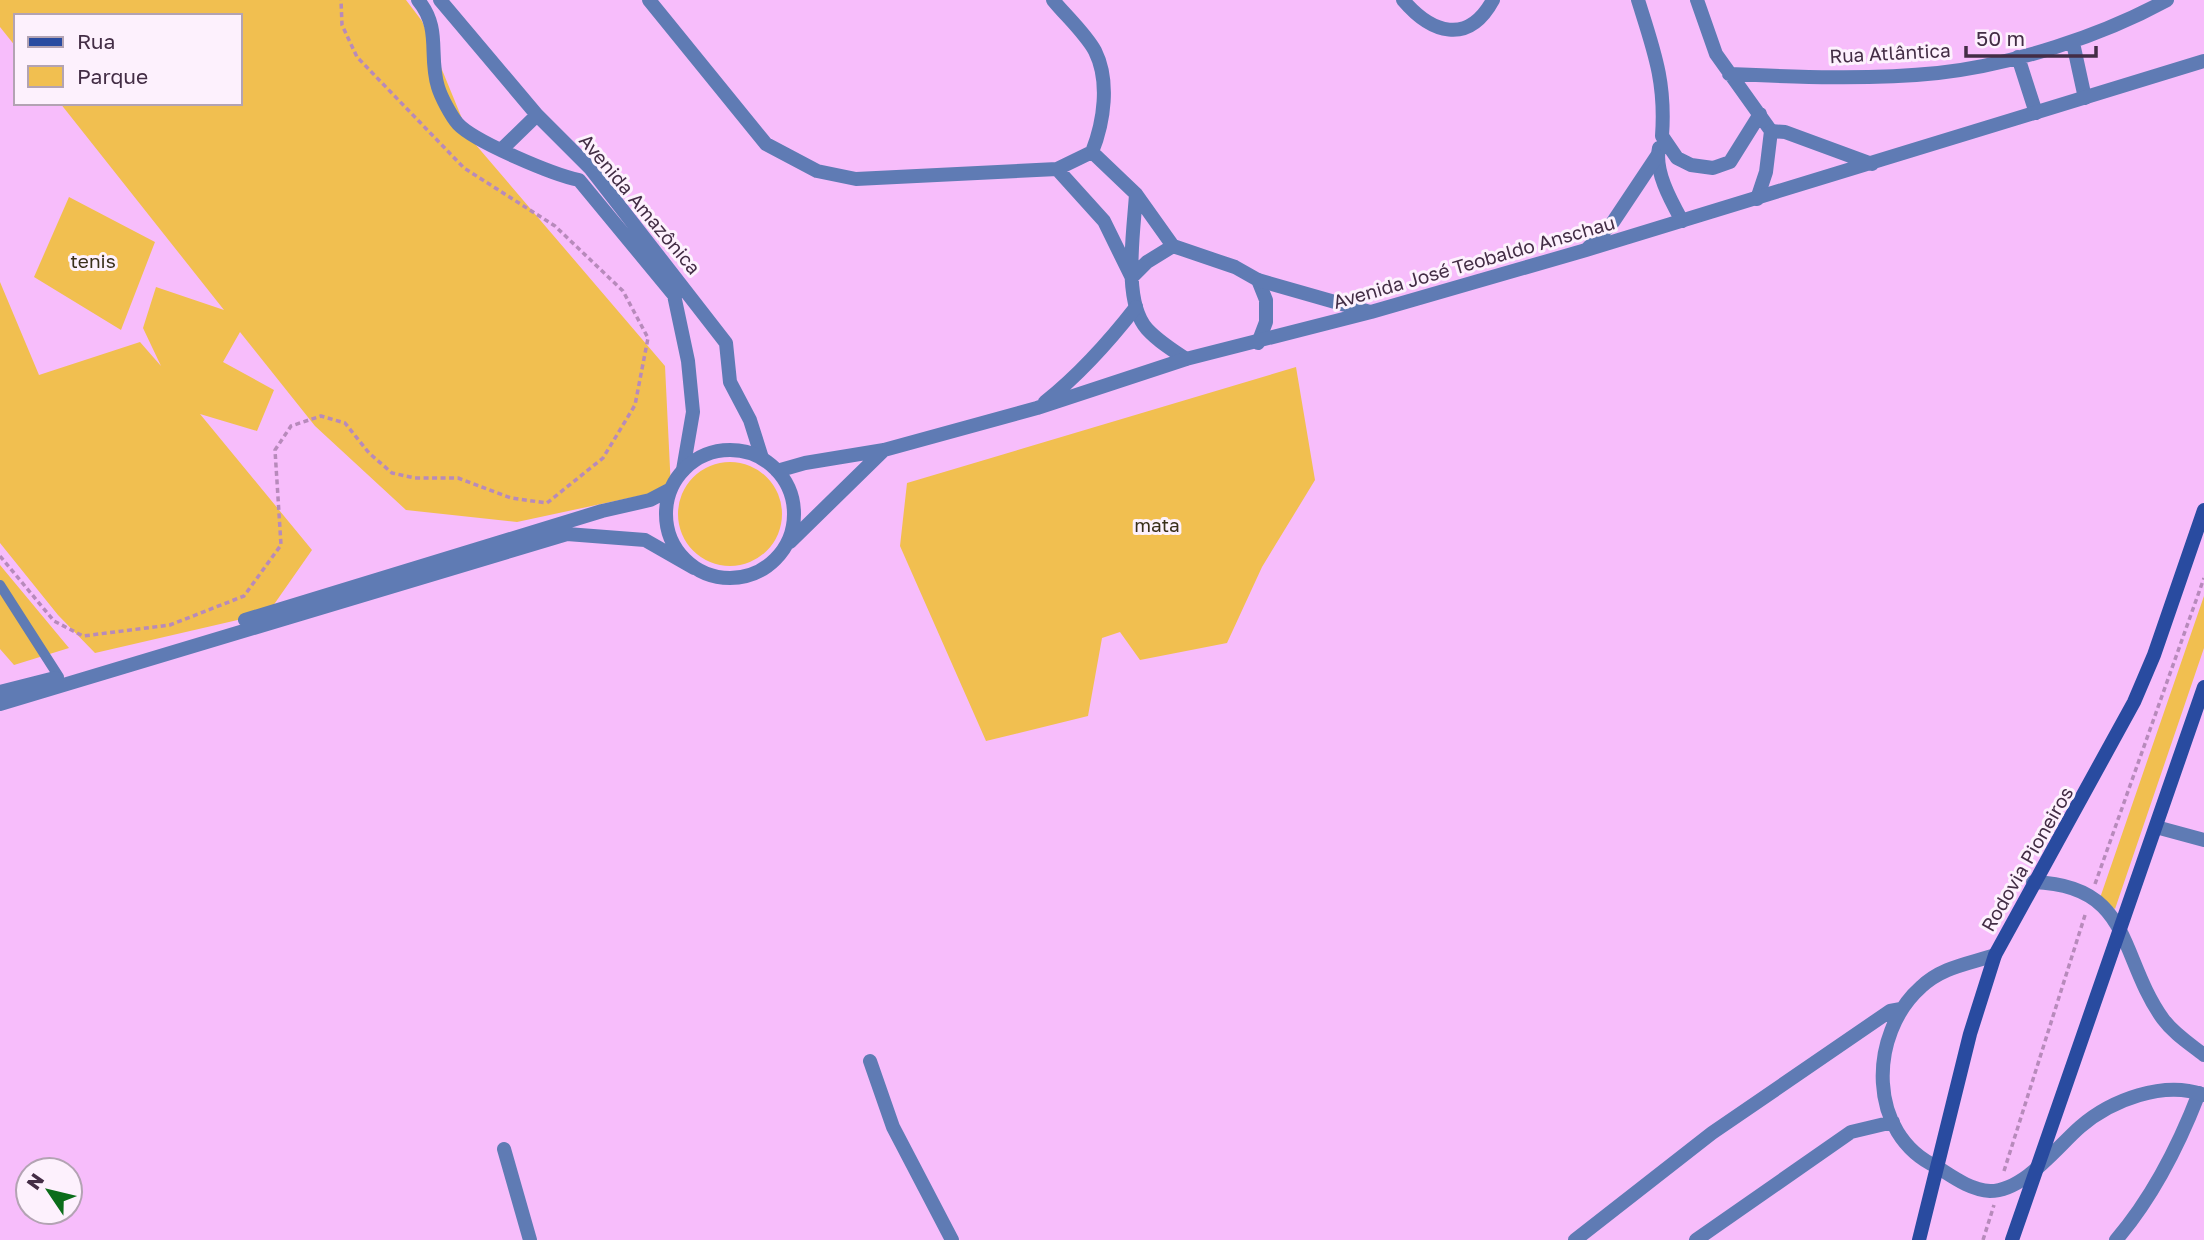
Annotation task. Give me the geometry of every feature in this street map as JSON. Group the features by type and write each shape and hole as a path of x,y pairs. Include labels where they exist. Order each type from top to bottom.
{"main road":[{"name":"Rodovia Pioneiros","path":"1919,1240 1970,1034 1995,955 2134,702 2154,656 2204,510"},
{"path":"2012,1240 2204,687"}],"street":[{"name":"Avenida Amazônica","path":"440,0 537,115 590,168 726,343 730,382 750,420 762,458"},
{"path":"649,0 766,144 817,171 856,179 1057,169 1092,152 1101,128 1101,72 1094,51 1053,0"},
{"path":"1403,0 1420,20 1441,31 1467,27 1493,0"},
{"path":"1586,250 1613,222 1657,156 1662,136 1665,100 1662,76 1638,0"},
{"path":"1697,0 1716,54 1771,131 1766,172 1757,199"},
{"name":"Rua Atlântica","path":"1729,74 1803,77 1939,73 2073,43 2166,0"},
{"name":"Avenida Amazônica","path":"424,2 434,29 438,87 457,123 478,139 562,177 579,180 674,295 688,361 692,412 683,470"},
{"path":"2073,43 2085,98"},
{"path":"2018,57 2036,113"},
{"name":"Avenida José Teobaldo Anschau","path":"785,546 884,450 1037,408 1186,359 1371,312 1586,250 2201,64"},
{"path":"1662,136 1677,158 1691,166 1713,168 1730,162 1760,114"},
{"path":"502,149 537,115"},
{"path":"1771,131 1786,132 1872,164"},
{"path":"1092,152 1136,194 1173,246 1235,267 1258,279 1371,312"},
{"path":"1657,156 1670,199 1682,221"},
{"path":"579,180 590,168"},
{"path":"1057,169 1104,221 1132,277"},
{"path":"1136,194 1132,277 1136,307 1145,327 1186,359"},
{"path":"1132,277 1147,262 1173,246"},
{"path":"1258,279 1266,300 1266,321 1258,342"},
{"path":"1037,408 1074,379 1136,307"},
{"path":"0,704 567,534 645,540 694,568 714,577 736,578 756,573 773,562 785,546 793,527 794,507 788,488 777,471 762,458 743,451 723,450 701,457 683,470 671,489 666,510 668,533 678,552 694,568"},
{"path":"777,471 805,463 884,450"},
{"path":"0,692 59,677 602,511 650,500 671,489"},
{"path":"2156,827 2204,840"},
{"path":"2033,882 2062,883 2092,895 2119,928 2163,1019 2204,1055"},
{"path":"1995,955 1965,962 1936,975 1901,1009 1887,1040 1882,1073 1893,1122 1913,1150 1964,1184 1990,1191 2036,1171 2082,1125 2134,1096 2167,1091 2201,1094 2157,1182 2116,1240"},
{"path":"1575,1240 1712,1133 1889,1011 1901,1009"},
{"path":"870,1060 893,1127 952,1240"},
{"path":"1696,1240 1851,1132 1893,1122"},
{"path":"504,1149 530,1240"}],"lane":[{"path":"0,585 59,677"}],"path":[{"path":"0,556 54,621 83,636 170,625 244,596 281,545 275,450 291,426 321,416 345,423 369,453 392,473 415,478 458,478 511,498 547,503 603,458 635,405 648,338 622,291 555,226 464,168 358,57 342,25 341,0"}],"green space":[{"path":"0,0 406,0 422,21 470,138 665,366 671,489 517,522 406,510 315,426 240,332 223,362 274,390 257,431 200,414 312,550 268,613 95,653 58,615 0,543 0,282 39,375 140,342 161,366 143,328 156,287 224,310 62,105 242,105 242,14 14,14 14,44 0,27"},
{"name":"tenis","path":"69,197 155,242 121,330 34,277"},
{"name":"mata","path":"1296,367 1315,480 1262,567 1227,643 1140,660 1120,632 1102,638 1088,716 986,741 900,546 907,483"},
{"path":"730,462 750,466 767,477 778,494 782,514 778,534 767,551 750,562 730,566 710,562 693,551 682,534 678,514 682,494 693,477 710,466"},
{"path":"0,565 69,648 14,665 0,649"},
{"path":"2204,596 2204,648 2115,909 2100,898"}]}
